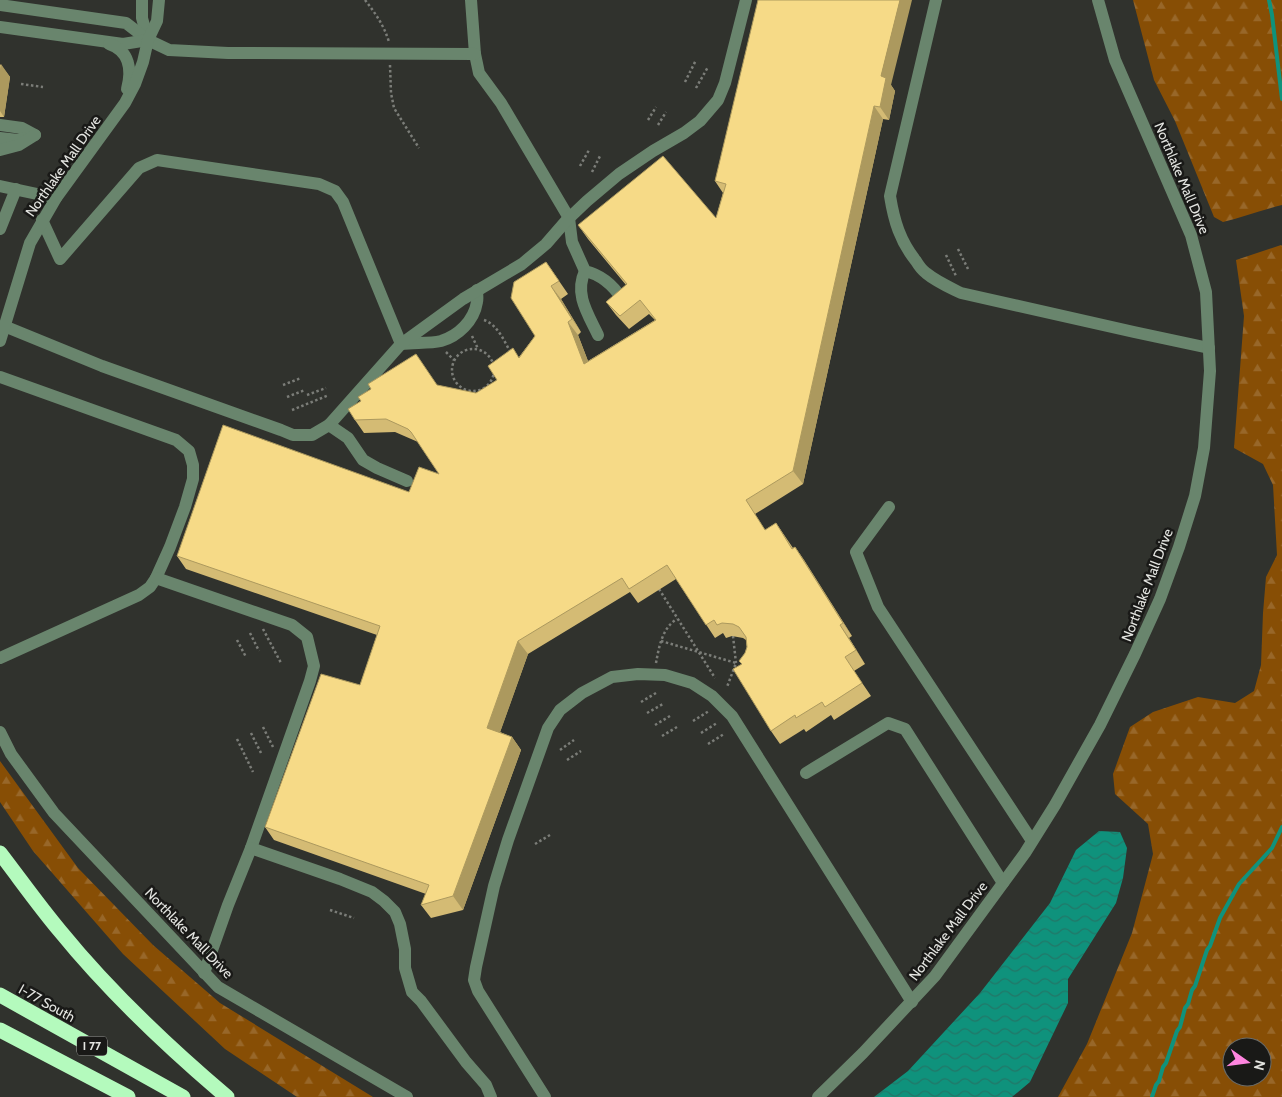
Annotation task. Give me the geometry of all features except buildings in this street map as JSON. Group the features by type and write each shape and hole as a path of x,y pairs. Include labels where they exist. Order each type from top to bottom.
{"highway":[{"path":"0,852 60,932 85,960 168,1045 226,1097"},
{"name":"I-77 South","path":"0,995 183,1097"},
{"name":"I 77","path":"0,1030 128,1097"}],"street":[{"name":"Northlake Mall Drive","path":"142,0 142,18 148,40"},
{"name":"Northlake Mall Drive","path":"0,341 3,323 30,243 56,198 125,103 135,84 148,40 157,21 159,0"},
{"path":"471,0 475,54 479,73 500,103 569,218 572,242 586,271 602,276 618,292 622,299"},
{"path":"3,323 102,366 293,434 312,435 329,425 401,344 463,299 522,264 546,244 569,218 619,174 700,121 718,100 725,83 746,0"},
{"path":"936,0 890,196 899,234 908,252 924,272 961,293 1209,348"},
{"name":"Northlake Mall Drive","path":"818,1097 863,1053 935,976 1032,842 1100,725 1131,663 1160,598 1195,496 1204,448 1210,371 1206,292 1191,235 1116,60 1098,0"},
{"path":"0,5 126,22 148,40 168,50 228,54 475,54"},
{"path":"0,27 123,44 148,40"},
{"path":"100,40 121,50 129,64 129,82 120,111"},
{"path":"0,125 22,128 35,135"},
{"path":"0,132 35,135"},
{"path":"0,138 18,140 35,135"},
{"path":"0,150 19,145 35,135"},
{"path":"42,220 60,259 139,168 156,160 319,184 335,191 343,202 401,344"},
{"path":"0,186 56,198"},
{"path":"0,229 16,189"},
{"path":"586,271 581,280 581,290 584,303 598,335"},
{"path":"401,344 440,341 453,336 464,328 472,316 477,302 477,290"},
{"path":"0,377 176,440 188,451 193,465 194,479 170,547 150,587 139,595 0,658"},
{"path":"329,425 348,438 363,460 407,481"},
{"path":"889,508 856,552 878,607 1032,842"},
{"path":"156,578 292,625 307,637 314,666 251,848 204,973"},
{"path":"545,1097 478,991 474,980 476,967 494,886 508,840 548,728 560,710 582,693 612,677 638,674 665,676 692,683 712,696 732,716 912,1002"},
{"path":"806,774 888,723 905,729 1003,883"},
{"name":"Northlake Mall Drive","path":"0,732 11,754 54,813 218,988 407,1097"},
{"path":"251,848 372,892 395,912 400,924 405,949 405,968 412,992 421,1000 486,1086 492,1097"}],"path":[{"path":"365,0 385,28 389,41 391,93 394,108 419,148"},
{"path":"685,82 696,60"},
{"path":"696,88 708,67"},
{"path":"21,84 43,87"},
{"path":"648,120 656,107"},
{"path":"658,126 666,112"},
{"path":"580,166 589,150"},
{"path":"592,172 600,156"},
{"path":"958,249 968,270"},
{"path":"946,255 956,276"},
{"path":"480,319 494,326 514,357"},
{"path":"471,332 478,349"},
{"path":"443,349 454,360"},
{"path":"478,349 484,352 490,356 493,362 494,375 491,382 481,390 466,390 460,387 452,374 454,360 465,350 478,349"},
{"path":"283,385 300,378"},
{"path":"307,395 326,388"},
{"path":"288,397 305,390"},
{"path":"292,410 329,396"},
{"path":"659,589 715,678"},
{"path":"656,664 661,641 668,626 677,619"},
{"path":"262,628 281,663"},
{"path":"250,633 259,651"},
{"path":"727,686 736,663 733,636"},
{"path":"237,640 246,657"},
{"path":"661,641 736,663"},
{"path":"640,702 656,693"},
{"path":"647,713 663,704"},
{"path":"693,721 709,711"},
{"path":"655,725 670,716"},
{"path":"701,733 716,723"},
{"path":"263,727 273,747"},
{"path":"662,736 677,727"},
{"path":"251,732 261,752"},
{"path":"708,744 724,734"},
{"path":"237,739 253,772"},
{"path":"560,750 574,740"},
{"path":"567,760 581,751"},
{"path":"535,844 550,835"},
{"path":"330,910 354,918"}],"green space":[{"path":"1133,0 1282,0 1282,205 1223,222 1214,217 1175,121 1154,80"},
{"path":"1281,245 1282,1097 1058,1097 1087,1044 1132,933 1153,854 1148,824 1115,794 1113,774 1130,727 1153,712 1198,697 1235,703 1254,691 1261,665 1266,577 1277,555 1273,485 1263,464 1234,448 1244,316 1236,260"},
{"path":"0,761 78,868 153,945 220,1003 373,1097 297,1097 225,1049 123,954 33,851 0,802"}],"water":[{"path":"1099,831 1120,832 1127,848 1123,878 1116,903 1068,979 1068,1003 1030,1082 1012,1097 874,1097 908,1071 980,993 1050,903 1076,850"}],"waterway":[{"path":"1269,0 1282,99"},
{"path":"1152,1097 1220,918 1239,884 1272,848 1282,827"}]}
